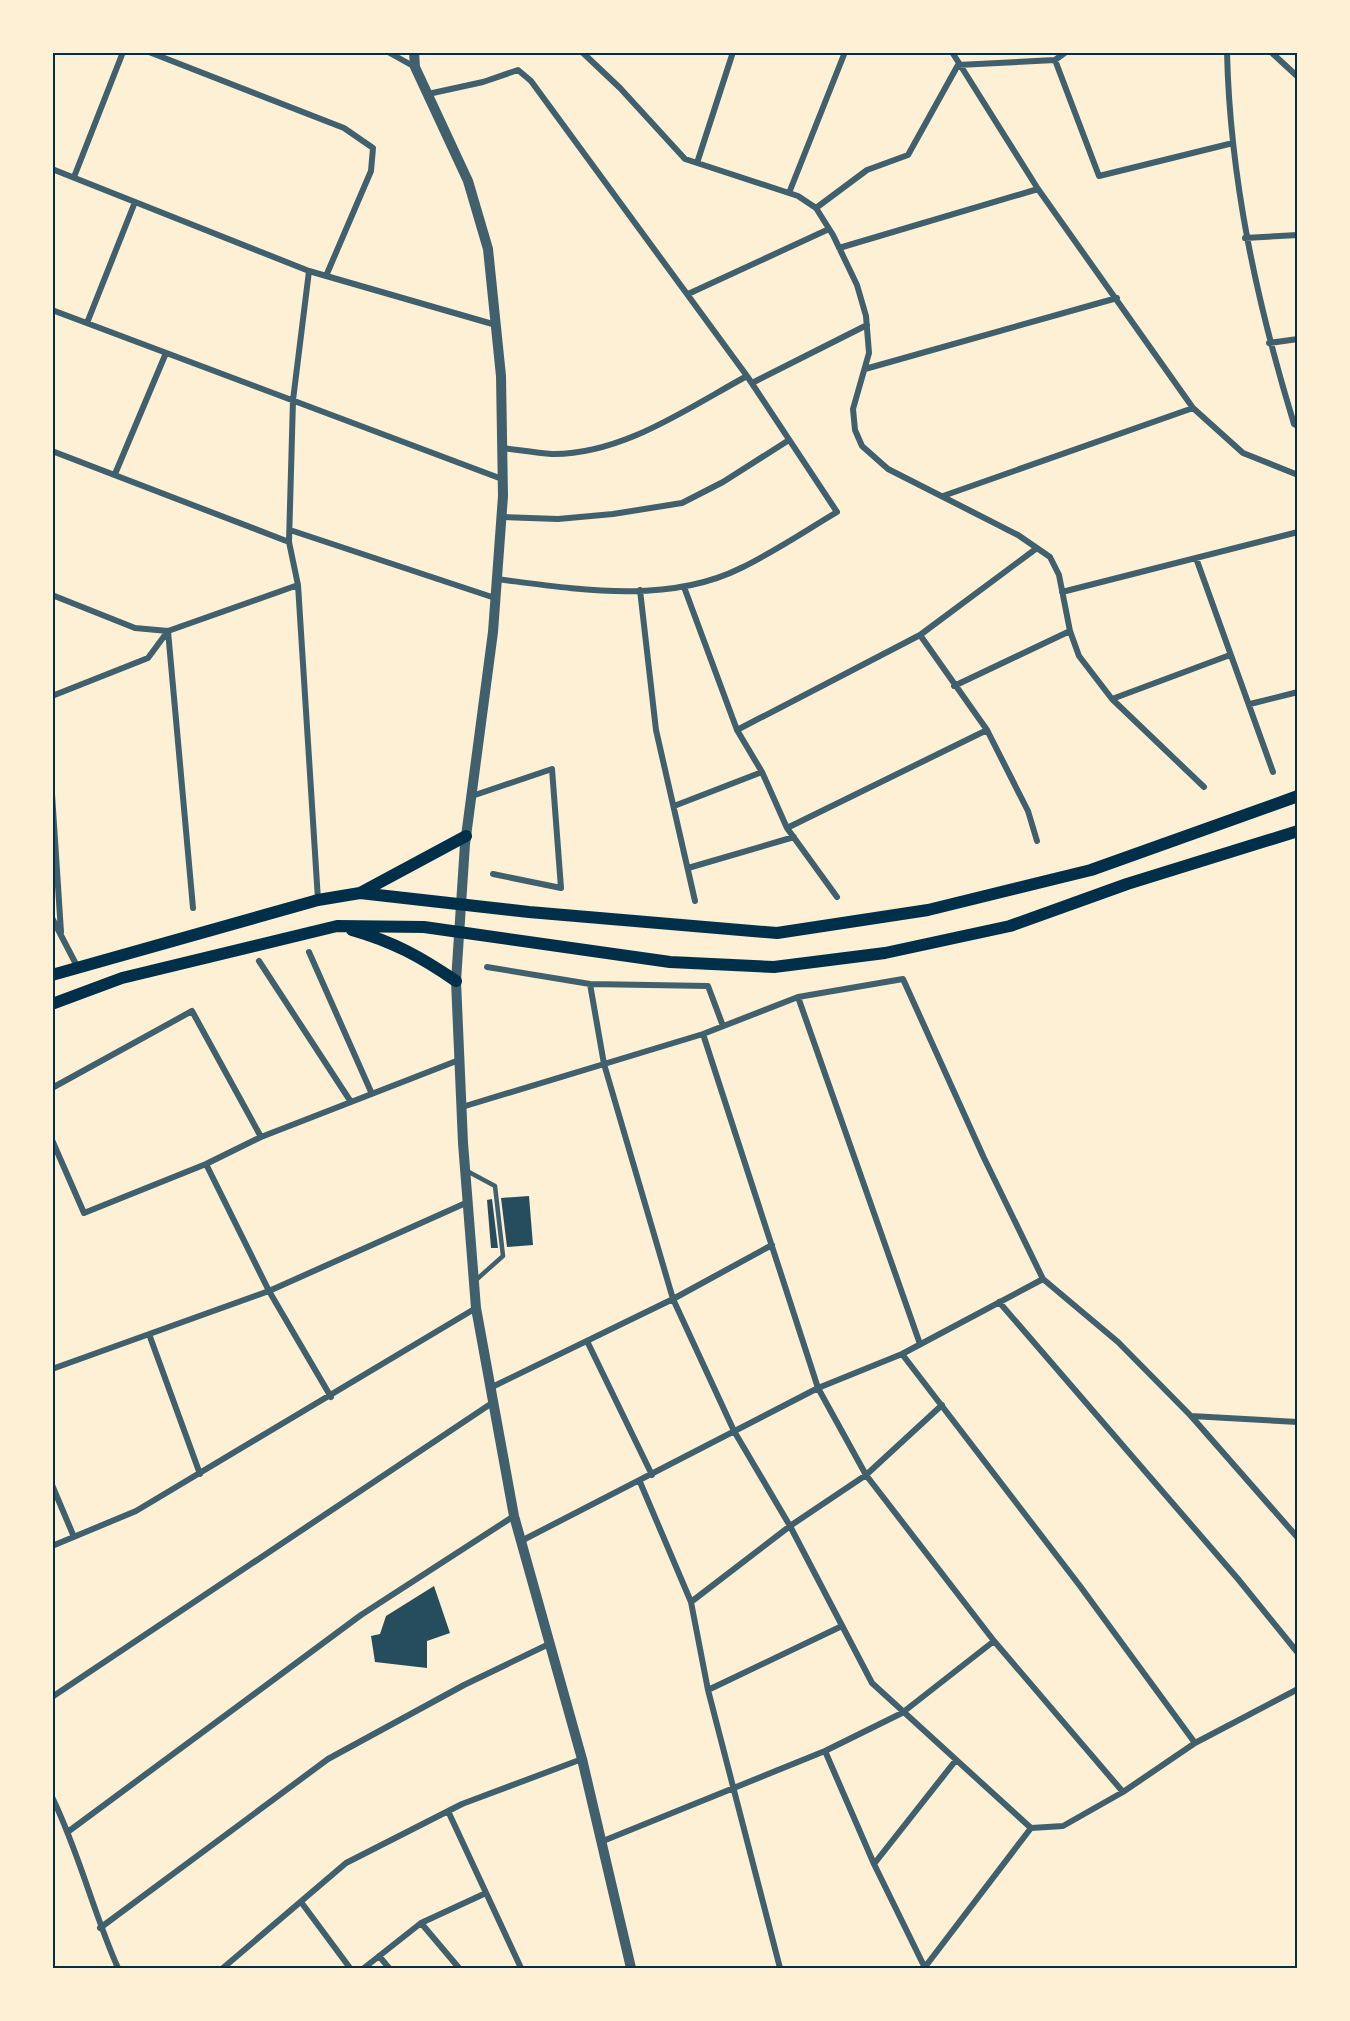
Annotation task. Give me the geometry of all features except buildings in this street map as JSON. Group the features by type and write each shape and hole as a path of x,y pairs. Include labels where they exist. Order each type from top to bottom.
{"main road":[{"path":"52,975 318,900 360,893 777,933 928,910 1091,870 1298,796"},
{"path":"52,1004 122,978 337,926 424,927 670,962 774,967 885,952 1010,926 1127,884 1298,831"},
{"path":"360,893 466,836"},
{"path":"337,926 389,941 418,955 456,981"}],"street":[{"path":"74,177 123,52"},
{"path":"149,52 344,128 373,148 371,171 326,276"},
{"path":"388,52 415,67"},
{"path":"414,52 415,67 468,181 488,249 497,325 502,448 501,517 495,598 466,836 456,981 465,1170 476,1308 514,1516 523,1540 549,1644 582,1759 631,1968"},
{"path":"582,52 620,88 685,159 789,192 816,208 857,285 867,326 869,353 853,409 855,430 862,446 888,469 1018,535 1050,557 1059,575 1070,631 1079,656 1112,699 1204,787"},
{"path":"697,163 733,52"},
{"path":"789,192 845,52"},
{"path":"952,52 1038,189 1193,408 1243,453 1298,475"},
{"path":"958,64 1055,60 1066,52"},
{"path":"1227,52 1228,101 1245,238 1269,343 1294,424 1298,426"},
{"path":"1271,52 1298,77"},
{"path":"1055,60 1099,176 1233,143"},
{"path":"816,208 867,170 908,155 958,64"},
{"path":"428,94 483,82 518,70 531,81 752,383 837,512 740,569 684,587 640,590 561,587 497,579"},
{"path":"52,169 309,271 497,325"},
{"path":"839,248 1038,189"},
{"path":"87,323 135,202"},
{"path":"688,294 829,229"},
{"path":"1245,238 1298,235"},
{"path":"309,271 293,400 289,542 298,585 318,900"},
{"path":"865,369 1117,298"},
{"path":"52,310 502,479"},
{"path":"752,383 867,326"},
{"path":"1269,343 1298,339"},
{"path":"115,474 166,353"},
{"path":"502,448 554,454 602,447 656,426 747,376"},
{"path":"943,496 1193,408"},
{"path":"501,517 558,519 613,514 682,503 723,482 789,440"},
{"path":"52,451 289,542"},
{"path":"290,530 495,598"},
{"path":"1062,592 1298,532"},
{"path":"737,730 920,635 1037,548"},
{"path":"1196,558 1274,772"},
{"path":"52,595 135,628 168,631 298,585"},
{"path":"684,587 737,730 762,772 788,828 837,897"},
{"path":"640,590 656,730 695,901"},
{"path":"52,696 148,658 168,631"},
{"path":"168,631 193,908"},
{"path":"954,686 1070,631"},
{"path":"920,635 987,730 1028,811 1037,841"},
{"path":"1112,699 1230,655"},
{"path":"1250,704 1298,692"},
{"path":"788,828 987,730"},
{"path":"472,796 552,769 561,888 493,874"},
{"path":"674,806 762,772"},
{"path":"52,794 62,932"},
{"path":"688,868 794,837"},
{"path":"52,918 62,932 78,968"},
{"path":"309,952 372,1094"},
{"path":"258,961 351,1102"},
{"path":"487,967 591,984 708,986 723,1026"},
{"path":"462,1107 703,1034 798,996 903,979 984,1158 1043,1279 1118,1342 1191,1416 1298,1538"},
{"path":"591,984 604,1064 672,1299 734,1431 790,1526 872,1683 902,1713 1031,1828 1063,1826 1123,1792 1195,1743 1298,1689"},
{"path":"798,996 920,1344"},
{"path":"52,1088 192,1011 261,1137"},
{"path":"703,1034 818,1388 866,1475 994,1641 1123,1792"},
{"path":"52,1140 84,1213 206,1164 261,1137 460,1059"},
{"path":"206,1164 268,1291 331,1397"},
{"path":"52,1369 268,1291 468,1202"},
{"path":"489,1388 672,1299 772,1245"},
{"path":"523,1540 640,1482 818,1388 902,1354 1043,1279"},
{"path":"999,1302 1238,1579 1298,1653"},
{"path":"52,1546 136,1511 331,1397 476,1308"},
{"path":"149,1334 200,1474"},
{"path":"587,1341 652,1475"},
{"path":"902,1354 1080,1586 1195,1743"},
{"path":"52,1697 492,1404"},
{"path":"691,1602 790,1526 866,1475 942,1406"},
{"path":"1191,1416 1298,1422"},
{"path":"640,1482 691,1602 708,1690 780,1968"},
{"path":"52,1485 74,1537"},
{"path":"69,1831 361,1615 514,1516"},
{"path":"708,1690 843,1626"},
{"path":"603,1841 825,1750 902,1713 994,1641"},
{"path":"100,1928 328,1759 464,1685 549,1644"},
{"path":"825,1750 874,1864 925,1968 1031,1828"},
{"path":"223,1968 346,1863 448,1811 582,1759"},
{"path":"874,1864 956,1760"},
{"path":"52,1797 69,1831 100,1928 118,1968"},
{"path":"448,1811 521,1968"},
{"path":"364,1968 421,1923 486,1893"},
{"path":"302,1902 350,1968"},
{"path":"421,1923 459,1968"},
{"path":"379,1956 389,1968"}],"lane":[{"path":"465,1170 495,1186 503,1256 474,1282"}]}
